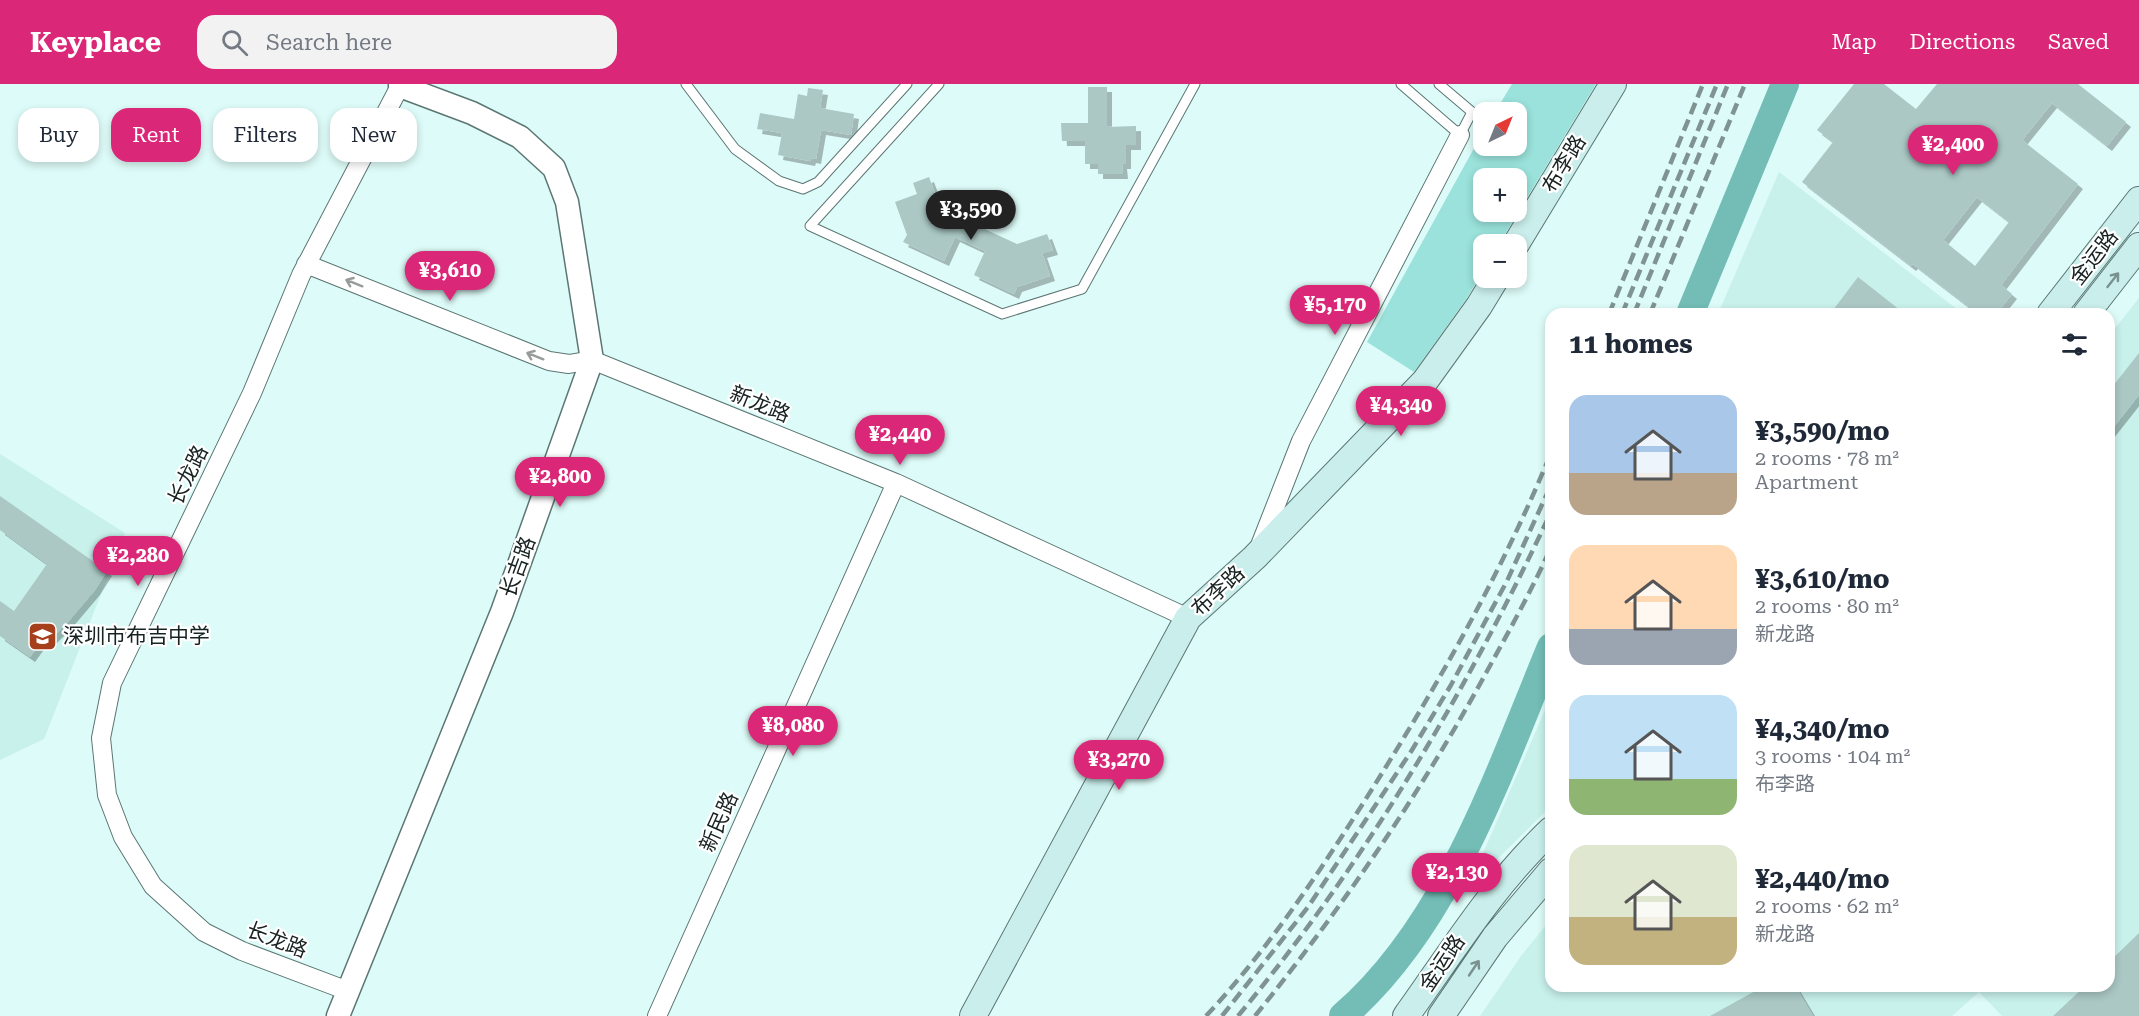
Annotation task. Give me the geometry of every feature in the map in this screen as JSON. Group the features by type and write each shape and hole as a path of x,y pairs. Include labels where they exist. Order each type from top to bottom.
{"main road":[{"name":"布李路","path":"1522,234 1612,84"},
{"name":"金运路","path":"2055,308 2139,200"},
{"name":"金运路","path":"2091,308 2139,246"},
{"name":"布李路","path":"973,1016 1188,618 1255,557 1425,381 1490,288"},
{"name":"金运路","path":"1406,1016 1478,913 1520,862 1545,836"},
{"name":"金运路","path":"1441,1016 1495,937 1545,878"}],"street":[{"name":"长龙路","path":"348,991 242,951 204,932 153,886 123,837 107,795 101,738 112,683 252,393 306,264 401,85"},
{"name":"长吉路","path":"338,1016 502,612 592,360 567,202 554,168 520,137 472,113 401,85"},
{"path":"1255,557 1300,441 1460,135"},
{"name":"新龙路","path":"306,264 549,361 569,364 592,360 896,483 1188,618"},
{"name":"新民路","path":"657,1016 896,483"}],"lane":[{"path":"686,84 735,149 779,181 804,189 818,182 907,84"},
{"path":"939,84 810,226 1002,314 1082,290 1195,84"},
{"path":"1401,84 1460,135 1472,112 1451,88 1439,84"}],"shaded area":[{"path":"1512,84 1596,84 1527,198 1527,168 1473,168 1473,222 1512,222 1505,234 1473,234 1473,288 1414,372 1367,342 1473,150 1473,156 1527,156 1527,102 1501,102"},
{"path":"1779,172 1956,308 1721,308"},
{"path":"2139,298 2139,1016 2002,1016 1979,992 2115,992 2115,328"},
{"name":"深圳市布吉中学","path":"0,454 125,533 44,739 0,760"},
{"path":"1545,710 1545,812 1468,888"},
{"path":"1545,926 1545,992 1979,992 1952,1016 1480,1016 1521,956"}],"building":[{"path":"1854,84 1884,84 1916,109 1937,84 2078,84 2126,122 2107,146 2052,103 2022,140 2078,184 2001,285 2012,294 2001,308 1970,308 1913,264 1911,266 1802,182 1833,142 1817,130","holes":["1977,197 2009,222 1975,266 1943,240"]},
{"path":"1088,87 1107,87 1107,127 1136,126 1136,145 1126,145 1126,164 1122,164 1123,174 1098,174 1098,164 1085,164 1085,141 1062,141 1061,123 1088,123"},
{"path":"808,88 823,90 820,108 854,114 851,135 821,130 816,159 811,158 810,161 778,155 782,133 757,129 760,113 794,119 798,94 807,96"},
{"path":"929,177 940,207 978,226 1017,244 1047,234 1053,250 1042,253 1050,276 1017,287 1014,294 974,275 985,251 955,237 944,261 903,242 907,235 895,202 917,194 913,183"},
{"path":"1858,277 1897,308 1835,308"},
{"path":"2139,353 2139,395 2115,425 2115,383"},
{"path":"0,496 107,571 95,590 67,623 51,639 46,635 30,657 0,636 0,601 14,611 47,564 0,530"},
{"path":"2139,933 2139,1016 2053,1016 2079,992 2115,992 2115,956"},
{"path":"1753,992 1799,992 1813,1016 1710,1016"}],"waterway":[{"path":"1692,308 1785,84"},
{"path":"1343,1016 1380,979 1412,938 1441,893 1490,795 1545,662"}],"railway":[{"path":"1611,308 1703,84"},
{"path":"1624,308 1717,84"},
{"path":"1636,308 1728,84"},
{"path":"1652,308 1745,84"},
{"path":"1206,1016 1231,989 1298,901 1403,739 1450,660 1493,579 1545,467"},
{"path":"1222,1016 1308,907 1412,750 1451,685 1507,581 1545,498"},
{"path":"1238,1016 1329,898 1411,774 1485,645 1545,525"},
{"path":"1255,1016 1319,934 1407,806 1461,718 1545,560"}],"place":[{"name":"深圳市布吉中学","path":"42,636"}]}
